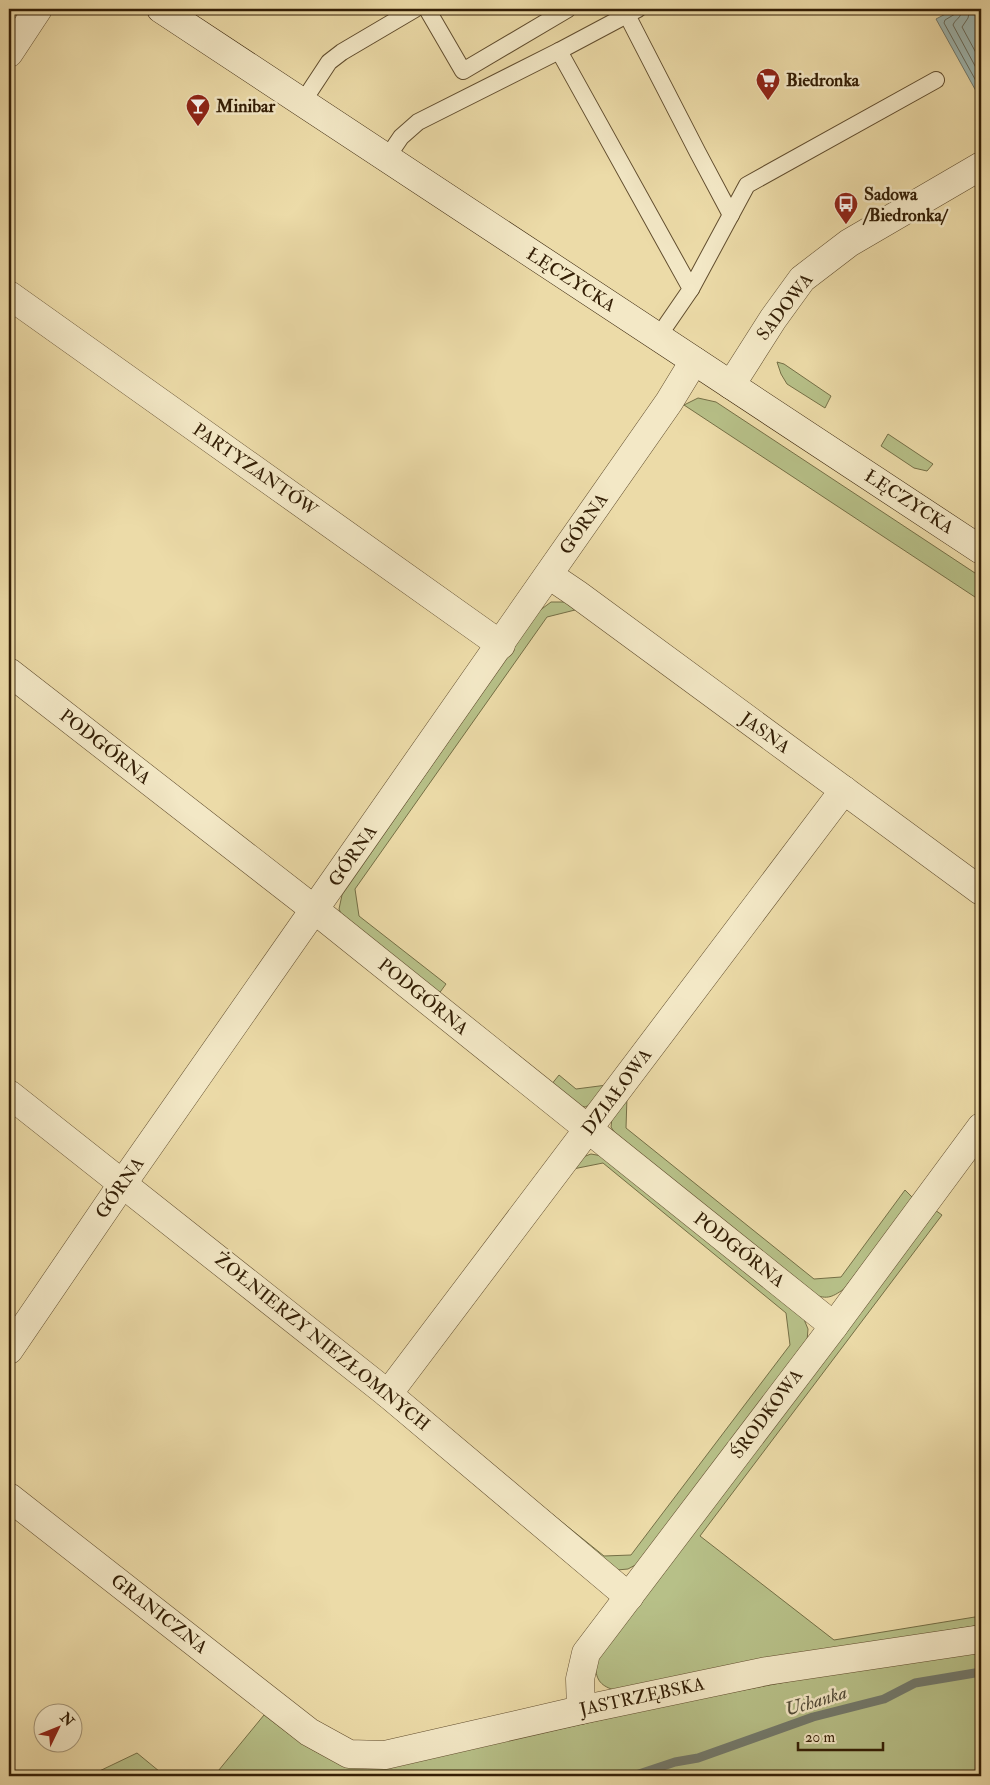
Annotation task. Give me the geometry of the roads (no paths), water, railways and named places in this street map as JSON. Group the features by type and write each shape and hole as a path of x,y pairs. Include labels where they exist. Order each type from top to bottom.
{"street":[{"path":"9,53 38,9"},
{"name":"ŁĘCZYCKA","path":"161,9 981,550"},
{"name":"SADOWA","path":"731,384 773,319 802,279 849,243 981,166"},
{"name":"PARTYZANTÓW","path":"9,295 501,644"},
{"name":"GÓRNA","path":"9,1350 123,1183 669,402 694,361"},
{"name":"JASNA","path":"549,575 981,891"},
{"name":"PODGÓRNA","path":"9,672 315,910 834,1326"},
{"name":"DZIAŁOWA","path":"388,1394 844,790"},
{"name":"ŻOŁNIERZY NIEZŁOMNYCH","path":"9,1094 388,1394 629,1597"},
{"name":"ŚRODKOWA","path":"581,1710 580,1679 586,1653 834,1326 981,1127"},
{"name":"GRANICZNA","path":"9,1497 309,1732"},
{"name":"JASTRZĘBSKA","path":"309,1732 349,1754 385,1755 581,1710 768,1671 981,1639"}],"lane":[{"path":"302,103 329,62 342,52 415,9"},
{"path":"428,9 463,71 568,9"},
{"path":"386,159 401,137 418,122 632,12 698,153 732,215"},
{"path":"559,51 690,289"},
{"path":"658,337 690,289 747,185 936,80"}],"water":[{"path":"955,9 981,9 981,100 936,19"}],"waterway":[{"name":"Uchanka","path":"633,1776 675,1762 698,1758 813,1717 884,1699 915,1683 981,1672"}],"place":[{"name":"Biedronka","path":"768,101"},
{"name":"Minibar","path":"198,127"},
{"name":"Sadowa /Biedronka/","path":"846,225"}]}
